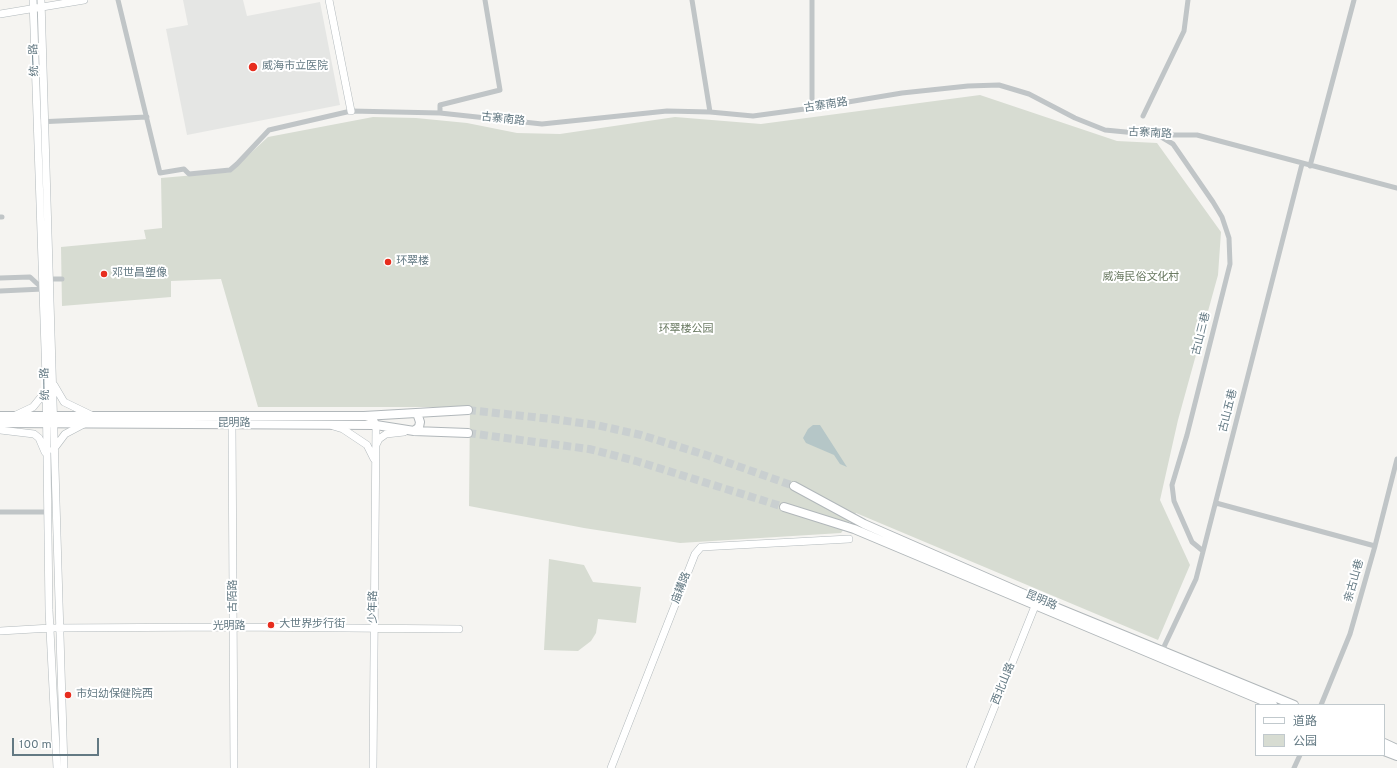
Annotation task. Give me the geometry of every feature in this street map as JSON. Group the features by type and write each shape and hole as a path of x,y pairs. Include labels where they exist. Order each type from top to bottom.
{"main road":[{"name":"昆明路","path":"0,423 93,416 364,416 468,410"},
{"path":"414,431 419,427 420,422 417,413"},
{"name":"昆明路","path":"0,416 86,423 376,425 414,431 468,433"},
{"name":"昆明路","path":"794,486 857,521 1037,603"},
{"name":"昆明路","path":"784,507 854,529 1161,654 1291,704"},
{"name":"昆明路","path":"1161,654 1271,704"},
{"path":"1385,743 1397,749"},
{"path":"1385,751 1397,756"}],"street":[{"name":"统一路","path":"33,0 37,9 46,391 53,450 64,768"},
{"name":"统一路","path":"37,9 41,0"},
{"path":"0,14 84,0"},
{"path":"40,122 147,117 118,0"},
{"path":"329,0 351,111"},
{"path":"440,113 440,105 500,90 485,0"},
{"path":"692,0 710,112"},
{"path":"812,0 812,108"},
{"path":"1143,116 1184,31 1188,0"},
{"path":"1310,166 1354,0"},
{"name":"古寨南路","path":"147,117 160,173 184,169 189,174 230,170 269,130 351,111 440,113 542,124 667,111 710,112 753,116 902,93 968,86 999,85 1029,94 1075,118 1105,130 1157,135 1198,135 1302,164 1397,188"},
{"name":"统一路","path":"40,122 53,383 46,460 57,768"},
{"name":"古山三巷","path":"1157,135 1173,144 1219,212 1229,238 1230,264 1172,485 1174,501 1192,542 1203,551"},
{"name":"古山五巷","path":"1161,654 1196,579 1302,164"},
{"path":"0,278 30,277 43,289"},
{"path":"51,279 62,279"},
{"path":"0,292 43,289"},
{"path":"53,383 59,396 64,402 93,416"},
{"path":"14,416 33,407 46,391"},
{"path":"364,416 373,419 376,425"},
{"path":"53,450 65,434 86,423"},
{"name":"古陌路","path":"232,424 234,768"},
{"path":"327,424 343,429 367,445 376,463"},
{"name":"少年路","path":"373,768 376,425"},
{"path":"0,430 34,434 43,445 46,460"},
{"path":"376,446 379,438 386,434 414,431"},
{"name":"亲古山巷","path":"1321,704 1350,634 1376,546 1397,459"},
{"path":"1216,503 1376,546"},
{"path":"0,512 47,512"},
{"name":"庙耩路","path":"611,768 695,554 701,547 849,539"},
{"name":"西北山路","path":"970,768 1037,603"},
{"name":"光明路","path":"0,631 51,628 459,628"},
{"path":"1294,768 1300,756"}],"shaded area":[{"name":"威海市立医院","path":"183,0 243,0 247,16 320,2 340,105 187,135 166,29 188,25"},
{"path":"813,425 820,425 847,467 840,464 834,455 806,443 803,438 808,429"}],"green space":[{"name":"环翠楼公园","path":"980,95 1117,141 1157,143 1221,232 1218,275 1178,420 1160,500 1190,565 1158,640 856,513 841,533 680,543 584,528 469,506 470,407 258,407 221,279 171,281 171,297 62,306 61,247 146,239 144,230 162,228 161,178 230,172 268,137 373,117 416,118 467,123 517,133 560,134 675,117 761,124"},
{"path":"549,559 584,565 593,582 641,587 636,623 598,619 596,633 591,641 578,651 544,650"}],"tunnel":[{"path":"468,410 596,425 641,435 709,456 794,486"},
{"path":"468,433 589,449 636,461 784,507"}],"place":[{"name":"威海市立医院","path":"253,67"},
{"name":"环翠楼","path":"388,262"},
{"name":"邓世昌塑像","path":"104,274"},
{"name":"大世界步行街","path":"271,625"},
{"name":"市妇幼保健院西","path":"68,695"}],"park label":[{"name":"威海民俗文化村","path":"1141,278"}]}
